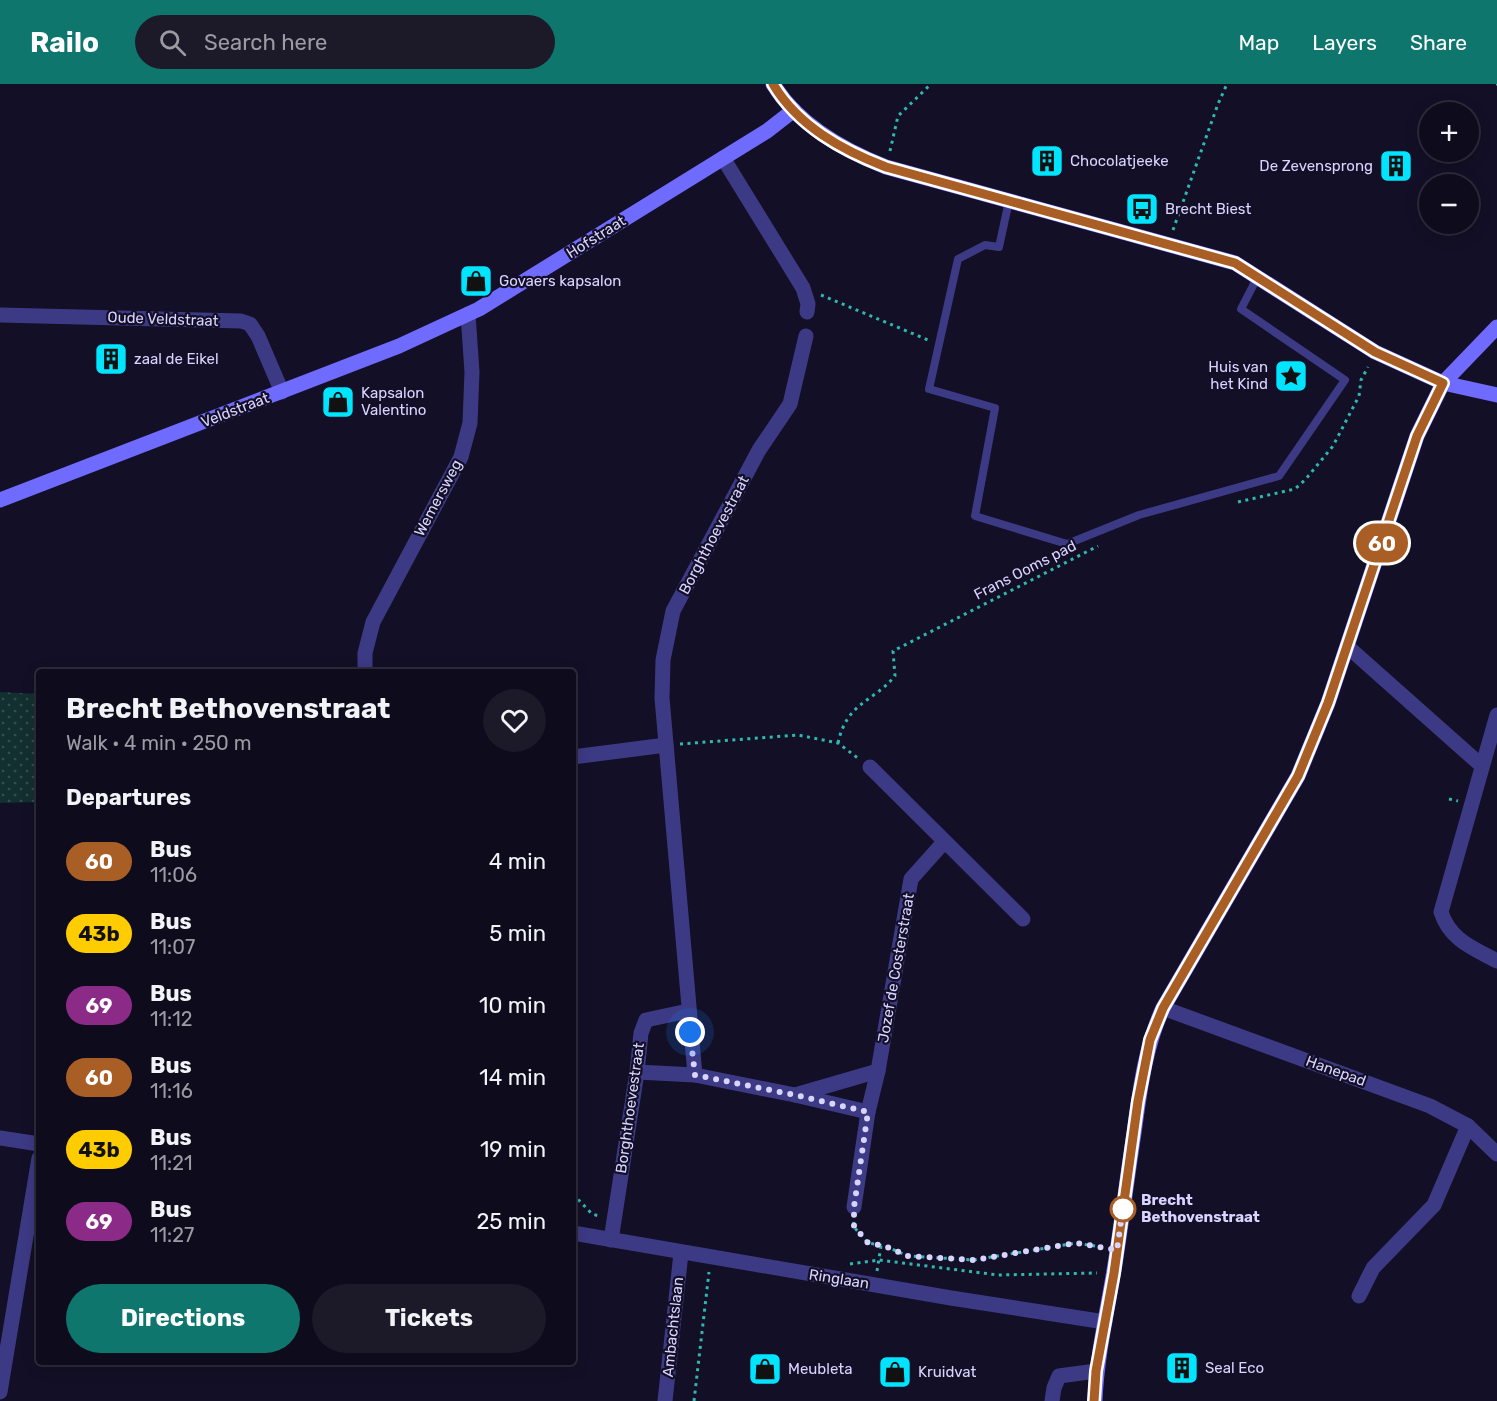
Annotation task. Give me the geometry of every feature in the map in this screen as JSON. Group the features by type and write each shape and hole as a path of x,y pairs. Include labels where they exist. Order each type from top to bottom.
{"main road":[{"path":"773,84 794,110 816,131 852,153 886,167 1235,263 1375,352 1443,383 1497,394"},
{"name":"Hofstraat","path":"468,314 723,158 794,110"},
{"name":"Veldstraat","path":"0,500 399,346 468,314"},
{"path":"1095,1401 1096,1371 1114,1273 1150,1040 1163,1008 1298,776 1348,647 1417,436 1443,383 1497,327"}],"street":[{"path":"723,158 802,288 808,304 807,312"},
{"name":"Wemersweg","path":"365,669 365,653 373,622 460,457 470,423 472,372 468,314"},
{"name":"Oude Veldstraat","path":"0,315 241,321 250,324 258,336 282,392"},
{"name":"Borghthoevestraat","path":"695,1075 662,698 663,660 674,611 759,450 790,404 806,336"},
{"path":"1348,647 1482,766"},
{"path":"1497,715 1441,912 1445,924 1459,941 1497,961"},
{"path":"576,757 666,745"},
{"path":"870,767 1023,919"},
{"name":"Jozef de Costerstraat","path":"854,1207 868,1112 878,1071 911,879 944,843"},
{"name":"Hanepad","path":"1163,1008 1430,1106 1468,1126 1497,1154"},
{"name":"Borghthoevestraat","path":"611,1240 641,1033 646,1020 688,1011"},
{"path":"795,1095 878,1071"},
{"path":"637,1072 695,1075 868,1112"},
{"path":"1359,1296 1373,1268 1434,1205 1468,1126"},
{"path":"0,1138 36,1144"},
{"path":"0,1392 36,1176"},
{"name":"Ringlaan","path":"576,1234 710,1258 1105,1322"},
{"name":"Ambachtslaan","path":"665,1401 681,1253"},
{"path":"1052,1401 1059,1376 1096,1371"}],"lane":[{"path":"1009,201 999,248 985,245 958,259 929,389 995,408 975,516 1067,544 1139,515 1280,476 1345,380 1241,309 1257,278"}],"path":[{"path":"886,167 898,116 931,84"},
{"path":"1169,243 1227,84"},
{"path":"802,288 939,344"},
{"path":"1229,504 1295,489 1305,480 1333,446 1359,396 1361,380 1375,352"},
{"name":"Frans Ooms pad","path":"838,743 841,728 856,707 886,687 895,676 893,651 1103,544"},
{"path":"666,745 798,735 838,743 870,767"},
{"path":"576,1197 592,1214 615,1218"},
{"path":"854,1207 854,1226 868,1243 908,1256 974,1260 1076,1243 1117,1250"},
{"path":"874,1285 881,1246"},
{"path":"694,1401 710,1258"},
{"path":"847,1264 879,1260 998,1275 1114,1273"}],"green space":[{"path":"0,692 36,694 36,802 0,803"}],"bus line":[{"name":"60","path":"773,84 794,110 816,131 852,153 886,167 1235,263 1375,352 1443,383 1417,436 1348,647 1298,776 1163,1008 1150,1040 1138,1101 1114,1273 1096,1371 1094,1401"}],"place":[{"name":"Chocolatjeeke","path":"1047,161"},
{"name":"De Zevensprong","path":"1396,166"},
{"name":"Brecht Biest","path":"1142,209"},
{"name":"Govaers kapsalon","path":"476,281"},
{"name":"zaal de Eikel","path":"111,359"},
{"name":"Huis van het Kind","path":"1291,376"},
{"name":"Kapsalon Valentino","path":"338,402"},
{"name":"Brecht Bethovenstraat","path":"1123,1209"},
{"name":"Seal Eco","path":"1182,1368"},
{"name":"Meubleta","path":"765,1369"},
{"name":"Kruidvat","path":"895,1372"}],"route":[{"path":"690,1032 695,1075 868,1112 854,1207 854,1226 868,1243 885,1246 912,1257 974,1260 1076,1243 1117,1250 1123,1207 1123,1209"}]}
